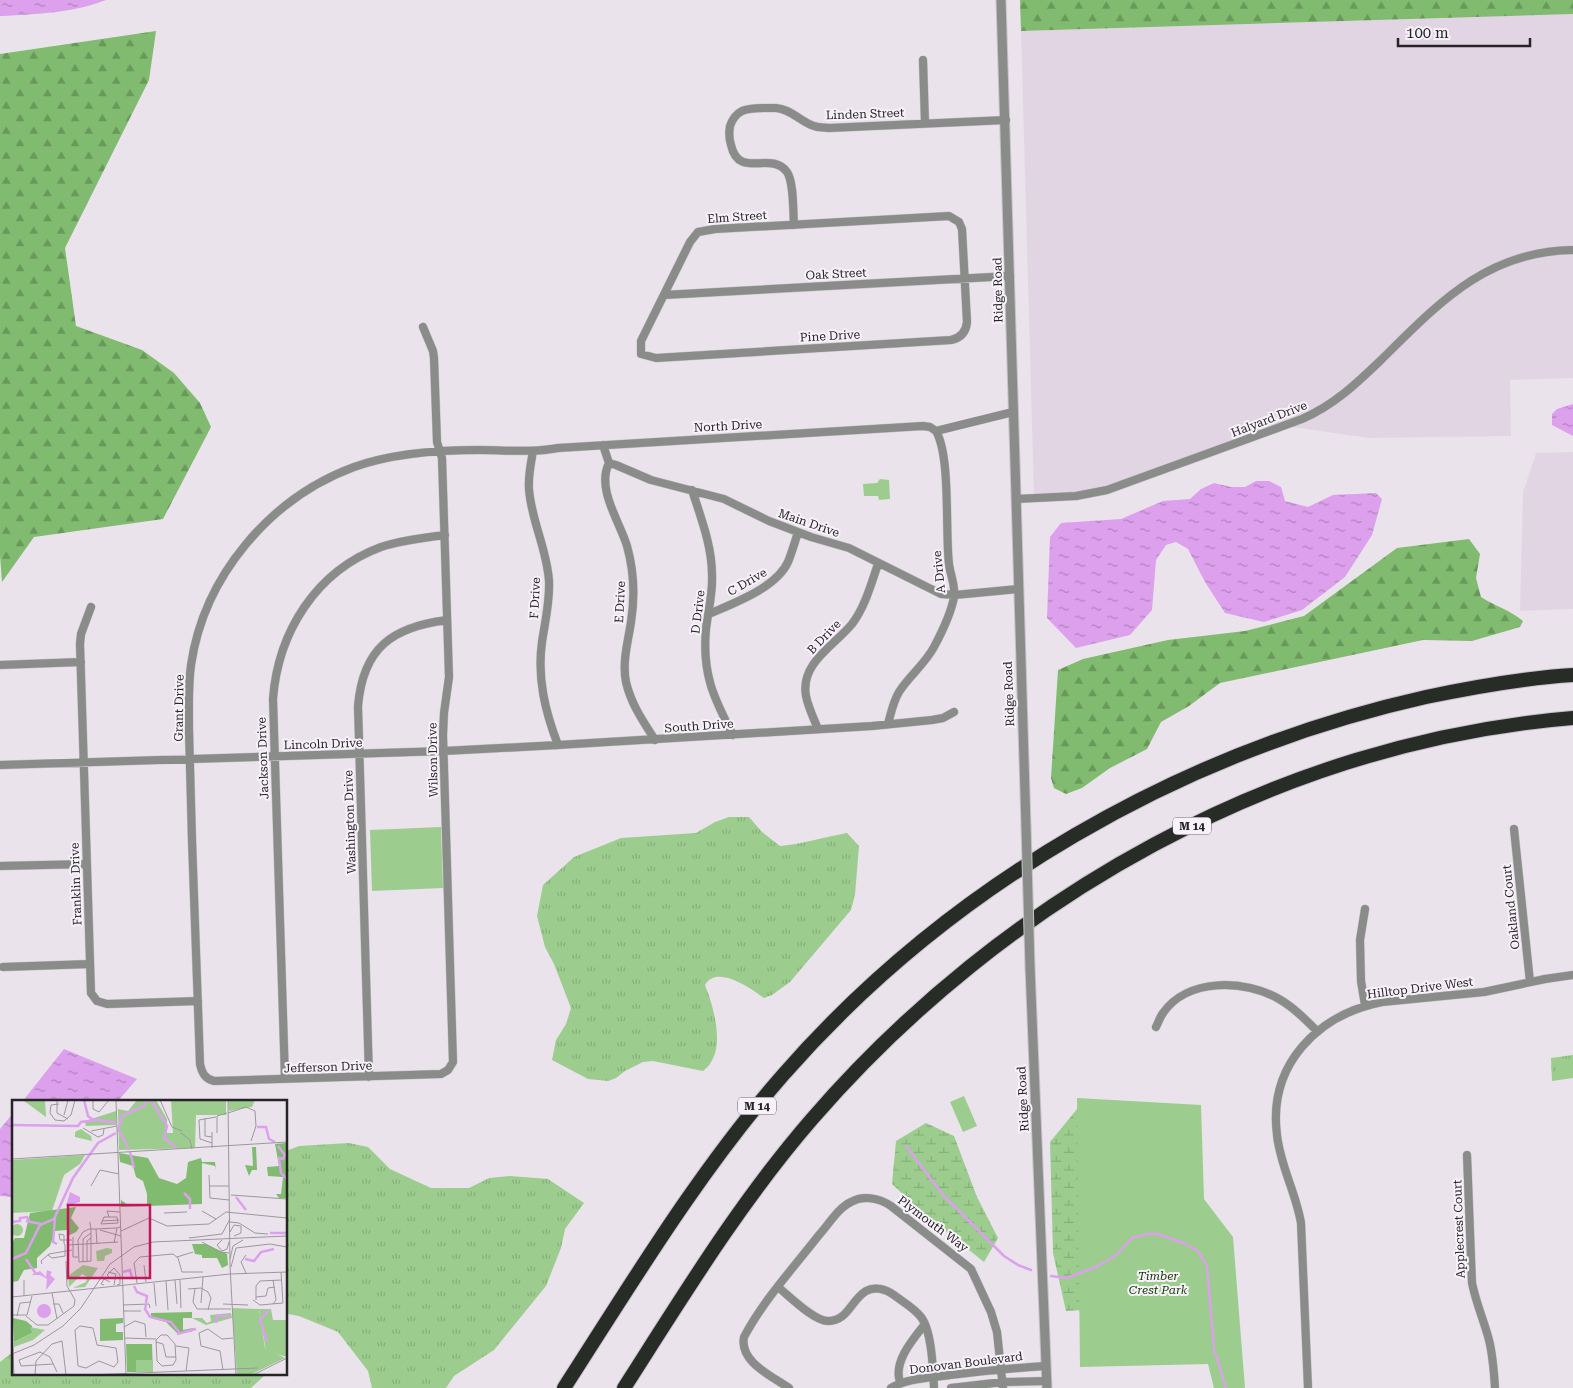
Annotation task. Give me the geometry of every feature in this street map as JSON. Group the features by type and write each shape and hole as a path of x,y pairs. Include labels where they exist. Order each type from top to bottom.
{"highway":[{"name":"M 14","path":"564,1388 692,1191 756,1107 814,1041 852,1003 914,948 982,895 1041,855 1124,808 1204,769 1284,738 1334,720 1460,690 1521,680 1573,675"},
{"name":"M 14","path":"624,1388 734,1219 770,1170 810,1121 866,1060 923,1006 962,973 1037,916 1095,878 1144,850 1255,797 1298,779 1345,764 1441,739 1523,724 1573,718"}],"street":[{"name":"Ridge Road","path":"1001,0 1030,967 1047,1384"},
{"path":"922,60 925,123"},
{"name":"Linden Street","path":"794,225 790,180 786,170 774,163 745,163 739,160 733,153 730,141 730,127 738,113 747,110 782,109 816,127 829,128 1006,120"},
{"name":"Pine Drive","path":"640,354 656,358 954,339 962,334 966,326 962,229 959,222 949,216 915,218"},
{"name":"Elm Street","path":"640,354 641,341 690,242 698,232 715,229 915,218"},
{"name":"Halyard Drive","path":"1016,499 1076,496 1107,490 1302,419 1328,406 1350,390 1436,306 1477,276 1527,256 1573,250"},
{"name":"Oak Street","path":"664,295 1010,276"},
{"name":"Wilson Drive","path":"423,328 434,358 436,442 442,458 445,535 449,677 444,713 444,751 453,1059 450,1068"},
{"name":"North Drive","path":"440,451 532,451 923,426 930,427 936,431 1013,412"},
{"name":"A Drive","path":"888,724 893,705 900,691 926,660 934,646 950,610 954,595 949,565 944,466 936,431"},
{"path":"603,445 609,464"},
{"name":"Grant Drive","path":"205,1077 200,1064 189,690 191,664 205,613 229,567 247,542 289,502 311,487 355,467 383,459 440,451"},
{"name":"F Drive","path":"532,451 528,478 529,490 547,565 549,582 540,655 540,681 545,709 558,745"},
{"name":"Main Drive","path":"609,464 616,465 651,480 724,500 769,521 849,548 940,594 954,595 1019,589"},
{"name":"E Drive","path":"609,464 605,478 607,493 627,546 633,580 633,609 626,653 626,680 635,708 655,740"},
{"name":"D Drive","path":"692,490 705,530 711,558 712,587 705,647 709,682 714,697 733,735"},
{"name":"C Drive","path":"708,614 738,601 776,578 788,562 798,532"},
{"name":"Jackson Drive","path":"284,1080 274,757 273,699 276,669 289,632 306,603 333,575 366,554 401,541 445,535"},
{"name":"B Drive","path":"818,729 806,697 805,685 808,674 816,659 846,631 857,617 864,604 878,564"},
{"name":"Franklin Drive","path":"91,608 82,634 81,662 91,992 94,999 107,1004 198,1001"},
{"name":"Washington Drive","path":"369,1077 359,754 359,692 363,675 370,659 384,644 403,630 447,620"},
{"path":"0,665 81,662"},
{"name":"South Drive","path":"444,751 655,740 888,724 932,720 943,718 954,712"},
{"name":"Lincoln Drive","path":"0,765 444,751"},
{"name":"Oakland Court","path":"1514,829 1530,982"},
{"path":"0,866 87,864"},
{"path":"1365,910 1360,940 1361,981 1365,1005"},
{"path":"3,967 90,964"},
{"name":"Hilltop Drive West","path":"1308,1388 1301,1223 1296,1198 1279,1149 1276,1120 1279,1095 1287,1070 1300,1049 1317,1031 1341,1014 1365,1005 1484,992 1530,982 1573,976"},
{"path":"1156,1027 1163,1014 1182,996 1203,988 1226,985 1254,988 1272,995 1293,1008 1317,1031"},
{"name":"Jefferson Drive","path":"205,1077 214,1081 369,1077 441,1074 450,1068"},
{"name":"Applecrest Court","path":"1468,1155 1472,1283 1493,1358 1495,1388"},
{"name":"Plymouth Way","path":"789,1388 747,1357 743,1346 744,1337 778,1287 842,1208 849,1202 870,1198 881,1200 891,1206 971,1269 998,1332 1003,1385"},
{"path":"778,1287 818,1319 828,1321 843,1317 861,1295 868,1290 875,1288 886,1290 916,1312 925,1324 934,1388"},
{"path":"900,1382 898,1376 899,1368 914,1338 925,1324"},
{"name":"Donovan Boulevard","path":"890,1388 900,1382 933,1377 1046,1366"},
{"name":"Donovan Boulevard","path":"951,1388 1047,1384"}],"shaded area":[{"path":"1573,14 1573,378 1510,380 1511,436 1369,438 1286,426 1107,490 1034,498 1021,31"},
{"path":"1573,452 1573,609 1520,611 1523,492 1536,453"}],"green space":[{"path":"1020,0 1573,0 1573,14 1021,31"},
{"path":"156,31 149,80 65,248 76,326 142,350 174,373 200,403 211,427 163,519 34,537 2,582 0,555 0,54"},
{"path":"880,479 889,480 890,499 879,500 878,496 864,496 863,484 877,483"},
{"path":"1469,539 1480,554 1476,578 1481,597 1518,617 1523,621 1520,627 1472,641 1423,640 1220,683 1189,706 1161,722 1147,749 1110,768 1082,788 1066,794 1054,788 1051,778 1058,670 1083,659 1168,640 1245,631 1304,616 1397,548"},
{"path":"729,817 749,817 762,832 780,846 847,833 859,846 855,895 851,910 790,982 772,995 764,998 743,984 725,977 710,979 705,985 714,1013 717,1045 711,1062 703,1071 653,1061 643,1062 608,1081 588,1079 552,1060 556,1040 566,1024 571,1008 554,964 545,947 537,916 543,885 574,857 621,838 696,833 715,822"},
{"path":"441,827 443,888 372,891 370,830"},
{"path":"1573,1055 1573,1078 1552,1081 1551,1058"},
{"path":"964,1096 977,1126 963,1132 950,1102"},
{"name":"Timber Crest Park","path":"1077,1098 1201,1105 1204,1199 1233,1237 1245,1388 1214,1388 1208,1364 1080,1367"},
{"path":"1082,1103 1198,1304 1066,1311 1053,1253 1050,1142"},
{"path":"926,1123 954,1136 977,1197 998,1238 984,1262 924,1214 892,1184 896,1141"},
{"path":"349,1143 368,1147 390,1169 431,1188 469,1188 489,1178 510,1176 548,1179 584,1203 565,1229 561,1248 546,1286 494,1350 454,1376 446,1388 372,1388 368,1371 338,1332 299,1316 288,1314 288,1150 299,1146"},
{"path":"12,1353 12,1376 264,1376 251,1388 0,1388 0,1362"}],"water":[{"path":"0,0 106,0 68,10 0,16"},
{"path":"1573,404 1573,436 1552,425 1552,414 1557,409"},
{"path":"1256,481 1269,481 1281,487 1285,501 1308,507 1333,495 1376,493 1382,499 1372,535 1345,577 1302,610 1264,622 1225,613 1205,582 1188,549 1176,542 1166,545 1156,560 1152,610 1130,635 1076,648 1047,618 1050,537 1061,523 1121,519 1163,501 1190,499 1201,489 1214,483 1231,487 1245,487"},
{"path":"64,1049 137,1079 119,1100 24,1100"},
{"path":"12,1114 12,1197 0,1196 0,1129"}],"waterway":[{"path":"906,1146 943,1195 1004,1256 1018,1265 1031,1270"},
{"path":"1051,1276 1066,1278 1096,1267 1115,1256 1132,1238 1147,1234 1158,1234 1198,1251 1207,1266 1214,1349 1226,1388"}]}
